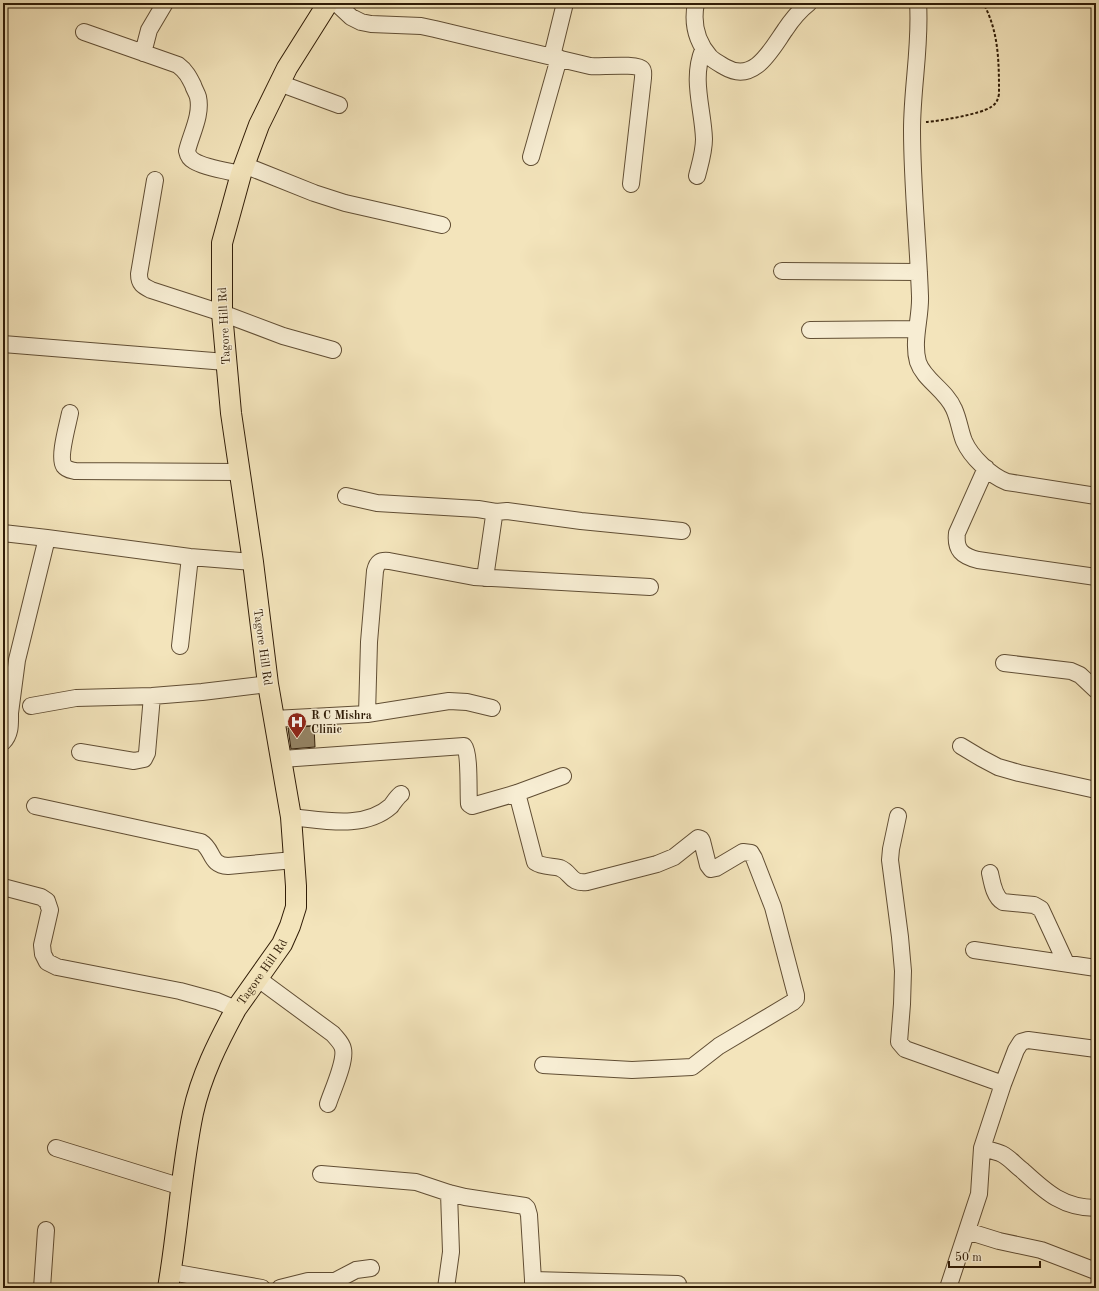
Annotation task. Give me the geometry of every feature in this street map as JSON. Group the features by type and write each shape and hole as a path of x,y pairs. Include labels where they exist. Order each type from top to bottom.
{"main road":[{"name":"Tagore Hill Rd","path":"170,1280 193,1112 210,1059 236,1009 282,944 296,907 291,817 268,684 253,562 239,472 226,362 222,313 222,243 242,169 252,142 279,83 328,3"}],"street":[{"path":"144,53 149,30 165,3"},
{"path":"336,3 352,17 361,22 428,28 590,66 638,66 642,70 644,78 631,184"},
{"path":"531,157 556,57 565,3"},
{"path":"696,3 694,24 697,38 703,50 712,59 731,70 742,72 749,70 760,63 768,55 786,29 809,3"},
{"path":"918,3 918,39 913,121 913,164 920,298 917,329 918,361 921,368 948,398 954,408 970,452 995,477 1007,482 1096,496"},
{"path":"84,32 178,65 184,70 198,96 198,113 187,151 188,157 193,161 202,164 242,169 345,204 442,225"},
{"path":"697,176 704,147 697,74 699,60 703,50"},
{"path":"279,83 339,105"},
{"path":"155,180 140,268 140,283 151,290 222,313 283,336 333,350"},
{"path":"782,271 918,272"},
{"path":"810,330 917,329"},
{"path":"3,344 226,362"},
{"path":"70,412 62,454 63,465 70,470 239,472"},
{"path":"985,467 957,532 957,543 962,554 978,560 1096,576"},
{"path":"346,496 377,502 478,509 496,512 507,511 581,521 682,531"},
{"path":"485,578 494,516 496,512"},
{"path":"3,533 190,557 253,562"},
{"path":"3,742 9,730 6,713 17,660 47,538"},
{"path":"180,646 190,557"},
{"path":"367,714 369,642 375,571 378,563 384,560 485,578 650,587"},
{"path":"1004,663 1071,671 1080,675 1096,690"},
{"path":"31,706 76,698 152,696 209,692 268,684"},
{"path":"80,752 134,760 144,760 147,753 152,696"},
{"path":"274,719 367,714 449,701 467,702 492,708"},
{"path":"282,759 464,746 466,748 470,805 472,806 517,793 563,776"},
{"path":"962,746 981,758 1018,773 1096,790"},
{"path":"517,793 535,862 539,865 560,868 579,882 587,882 657,864 674,857 698,838 701,839 708,865 711,869 716,868 744,852 751,852 773,907 796,997 795,1001 711,1051 692,1067 632,1070 543,1065"},
{"path":"291,817 350,822 370,818 390,806 401,794"},
{"path":"35,806 201,842 206,846 213,860 219,865 228,866 294,860"},
{"path":"898,816 890,860 902,953 902,1004 899,1042 905,1049 1003,1084"},
{"path":"990,873 996,894 1000,900 1003,902 1034,905 1041,909 1066,963"},
{"path":"3,887 41,897 47,901 50,910 42,945 43,954 47,962 57,967 180,991 217,1001 236,1009"},
{"path":"974,950 1096,968"},
{"path":"257,978 332,1034 341,1043 344,1054 328,1104"},
{"path":"948,1288 979,1194 982,1148 1003,1084 1018,1045 1024,1040 1033,1040 1096,1049"},
{"path":"56,1148 182,1187"},
{"path":"982,1148 996,1151 1007,1157 1045,1190 1065,1203 1085,1208 1096,1208"},
{"path":"321,1174 416,1182 465,1197 522,1204 528,1208 529,1215 533,1284 678,1284"},
{"path":"446,1288 451,1252 449,1193"},
{"path":"42,1288 46,1230"},
{"path":"967,1231 999,1241 1041,1250 1094,1270"},
{"path":"280,1288 308,1281 335,1281 356,1270 371,1268"},
{"path":"170,1280 262,1288"}],"path":[{"path":"913,121 927,122 956,117 990,108 998,101 998,49 994,30 984,3"}],"building":[{"path":"314,726 315,747 291,749 288,728"}],"place":[{"name":"R C Mishra Clinic","path":"297,739"}]}
